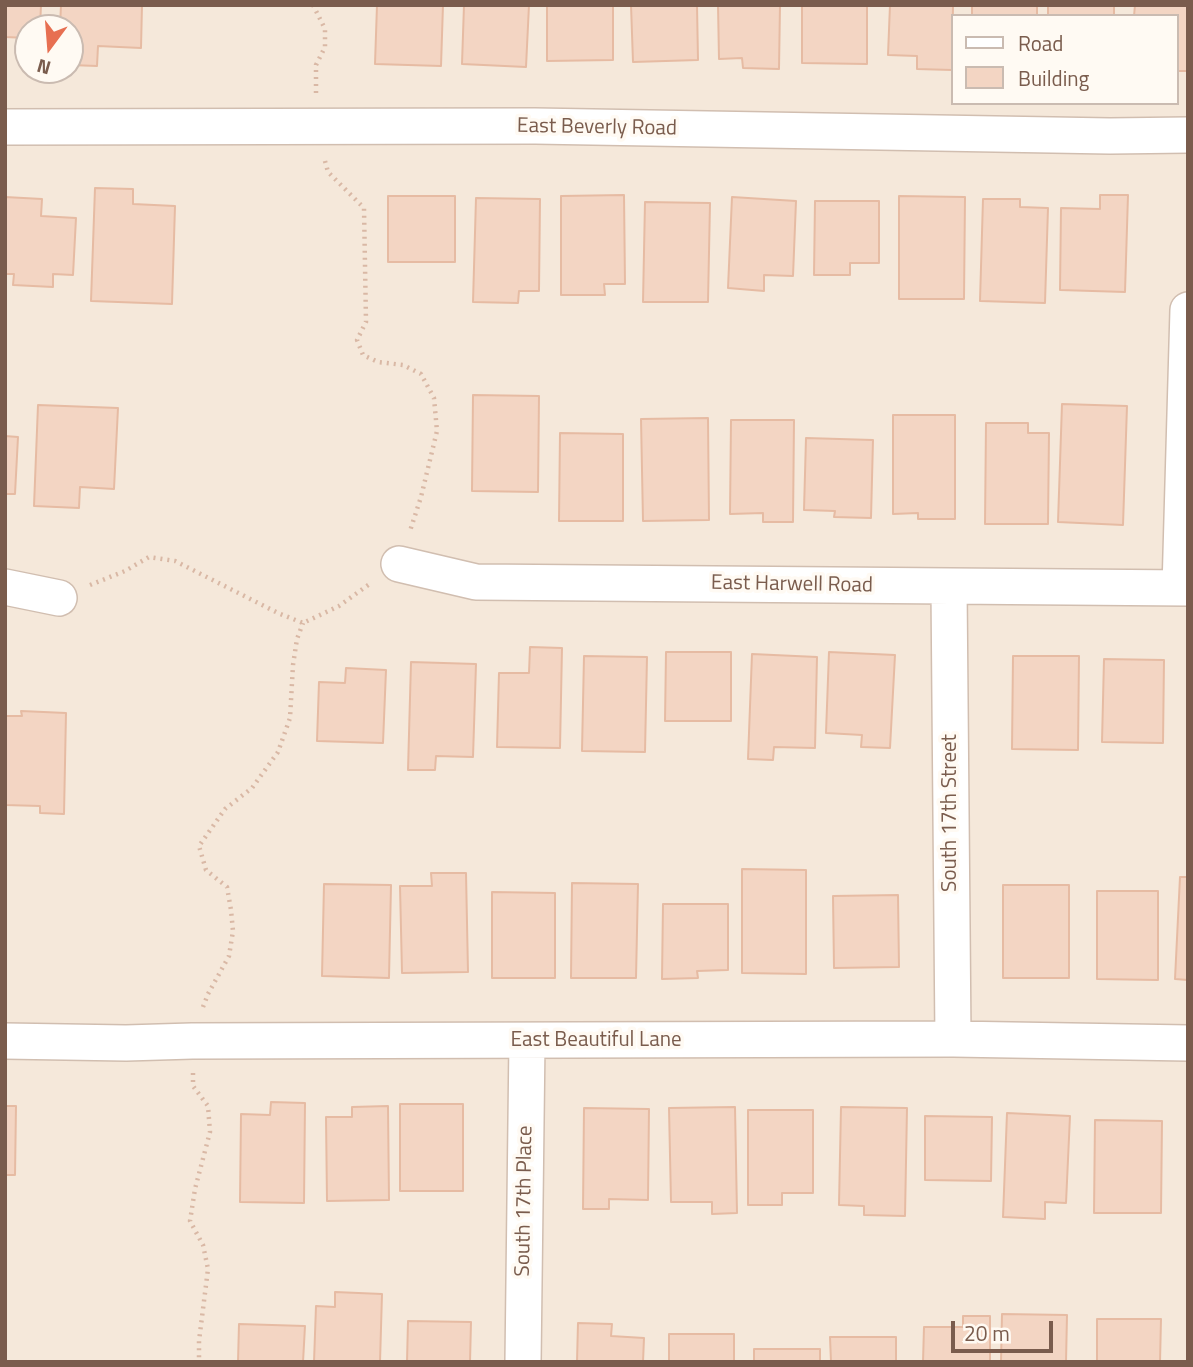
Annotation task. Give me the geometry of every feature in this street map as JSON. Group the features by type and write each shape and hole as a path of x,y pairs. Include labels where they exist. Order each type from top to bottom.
{"street":[{"name":"East Beverly Road","path":"5,127 535,126 1188,135"},
{"path":"1184,588 1188,310"},
{"name":"East Harwell Road","path":"399,564 476,582 1184,588"},
{"path":"5,587 59,598"},
{"name":"South 17th Street","path":"950,587 953,1039"},
{"name":"East Beautiful Lane","path":"5,1041 126,1043 953,1039 1188,1044"},
{"name":"South 17th Place","path":"523,1362 527,1041"}],"path":[{"path":"199,1362 208,1269 203,1245 191,1221 195,1189 210,1132 208,1106 193,1086 192,1041 208,994 229,956 233,930 227,887 206,870 199,846 225,809 252,788 278,752 290,718 295,652 303,623 339,606 399,564 421,498 438,432 434,398 421,374 403,365 378,362 363,355 357,340 366,322 364,208 327,172 316,127 316,65 325,47 325,29 313,5"},
{"path":"59,598 149,557 175,561 303,623"}],"shaded area":[{"path":"5,5 1188,5 1188,1362 5,1362"}],"building":[{"path":"5,5 41,5 41,14 14,14 14,37 5,37"},
{"path":"61,5 142,5 141,48 98,46 97,66 84,66 84,14 61,14"},
{"path":"377,5 443,5 441,66 375,64"},
{"path":"464,5 529,5 526,67 462,64"},
{"path":"547,5 613,5 613,60 547,61"},
{"path":"631,5 697,5 698,60 633,62"},
{"path":"718,5 780,5 779,69 743,68 742,58 719,59"},
{"path":"802,5 867,5 867,64 802,63"},
{"path":"890,5 953,5 951,70 917,69 917,56 888,55"},
{"path":"972,5 1037,5 1037,14 972,14"},
{"path":"1048,5 1114,5 1114,14 1048,14"},
{"path":"1135,5 1188,5 1188,71 1179,71 1179,14 1134,14"},
{"path":"95,188 133,189 133,204 175,206 172,304 91,301"},
{"path":"624,195 625,284 604,284 605,295 561,295 561,196"},
{"path":"1100,195 1128,195 1125,292 1060,290 1061,208 1100,209"},
{"path":"388,196 455,196 455,262 388,262"},
{"path":"899,196 965,197 964,299 899,299"},
{"path":"5,197 42,199 41,216 76,218 73,275 53,274 53,287 13,285 14,274 5,274"},
{"path":"732,197 796,201 793,276 764,275 764,291 728,288"},
{"path":"476,198 540,199 539,291 519,291 518,303 473,302"},
{"path":"983,199 1020,199 1020,207 1048,208 1045,303 980,301"},
{"path":"815,201 879,201 879,263 850,263 850,275 814,275"},
{"path":"645,202 710,203 708,302 643,302"},
{"path":"473,395 539,396 538,492 472,491"},
{"path":"1062,404 1127,406 1123,525 1058,522"},
{"path":"38,405 118,408 114,489 80,487 79,508 34,506"},
{"path":"893,415 955,415 955,519 918,519 918,513 893,514"},
{"path":"708,418 709,520 643,521 641,419"},
{"path":"731,420 794,420 793,522 763,522 763,513 730,514"},
{"path":"986,423 1028,423 1028,433 1049,433 1048,524 985,524"},
{"path":"560,433 623,434 623,521 559,521"},
{"path":"5,436 18,437 15,494 5,494"},
{"path":"806,438 873,440 871,518 834,517 835,511 804,510"},
{"path":"530,647 562,648 560,748 497,747 499,673 529,673"},
{"path":"666,652 731,652 731,721 665,721"},
{"path":"829,652 895,655 890,748 861,747 862,735 826,733"},
{"path":"752,654 817,657 815,748 774,747 773,760 748,759"},
{"path":"584,656 647,657 645,752 582,751"},
{"path":"1013,656 1079,656 1078,750 1012,749"},
{"path":"1104,659 1164,660 1163,743 1102,742"},
{"path":"411,662 476,664 473,757 436,756 435,770 408,770"},
{"path":"346,668 386,670 383,743 317,741 319,682 345,683"},
{"path":"21,711 66,713 64,814 40,813 40,806 5,805 5,716 22,716"},
{"path":"742,869 806,870 806,974 742,973"},
{"path":"431,873 466,873 468,972 402,973 400,886 432,886"},
{"path":"1180,877 1188,877 1188,980 1175,979"},
{"path":"572,883 638,884 636,978 571,978"},
{"path":"324,884 391,885 389,978 322,976"},
{"path":"1003,885 1069,885 1069,978 1003,978"},
{"path":"1097,891 1158,891 1158,980 1097,979"},
{"path":"492,892 555,893 555,978 492,978"},
{"path":"898,895 899,967 834,968 833,896"},
{"path":"663,904 728,904 728,970 697,971 698,978 662,979"},
{"path":"271,1102 305,1103 304,1203 240,1202 241,1114 270,1115"},
{"path":"400,1104 463,1104 463,1191 400,1191"},
{"path":"5,1106 16,1106 15,1175 5,1175"},
{"path":"388,1106 389,1200 327,1201 326,1117 352,1117 352,1107"},
{"path":"735,1107 737,1213 712,1214 712,1202 671,1202 669,1108"},
{"path":"841,1107 907,1108 905,1216 864,1215 864,1206 839,1205"},
{"path":"584,1108 649,1109 648,1200 609,1199 609,1209 583,1209"},
{"path":"748,1110 813,1110 813,1193 782,1193 782,1205 748,1205"},
{"path":"1007,1113 1070,1116 1066,1203 1045,1202 1045,1219 1003,1217"},
{"path":"925,1116 992,1117 991,1181 925,1180"},
{"path":"1095,1120 1162,1121 1161,1213 1094,1213"},
{"path":"335,1292 382,1294 380,1362 314,1362 316,1306 335,1307"},
{"path":"1002,1314 1067,1315 1066,1362 1001,1362"},
{"path":"963,1316 990,1316 990,1362 923,1362 924,1327 963,1327"},
{"path":"1097,1319 1161,1319 1160,1362 1097,1362"},
{"path":"408,1321 471,1322 470,1362 407,1362"},
{"path":"578,1323 612,1324 611,1336 644,1338 643,1362 577,1362"},
{"path":"239,1324 305,1326 303,1362 238,1362"},
{"path":"669,1334 734,1334 734,1362 669,1362"},
{"path":"830,1337 896,1337 896,1362 831,1362"},
{"path":"754,1349 820,1349 820,1362 754,1362"}]}
